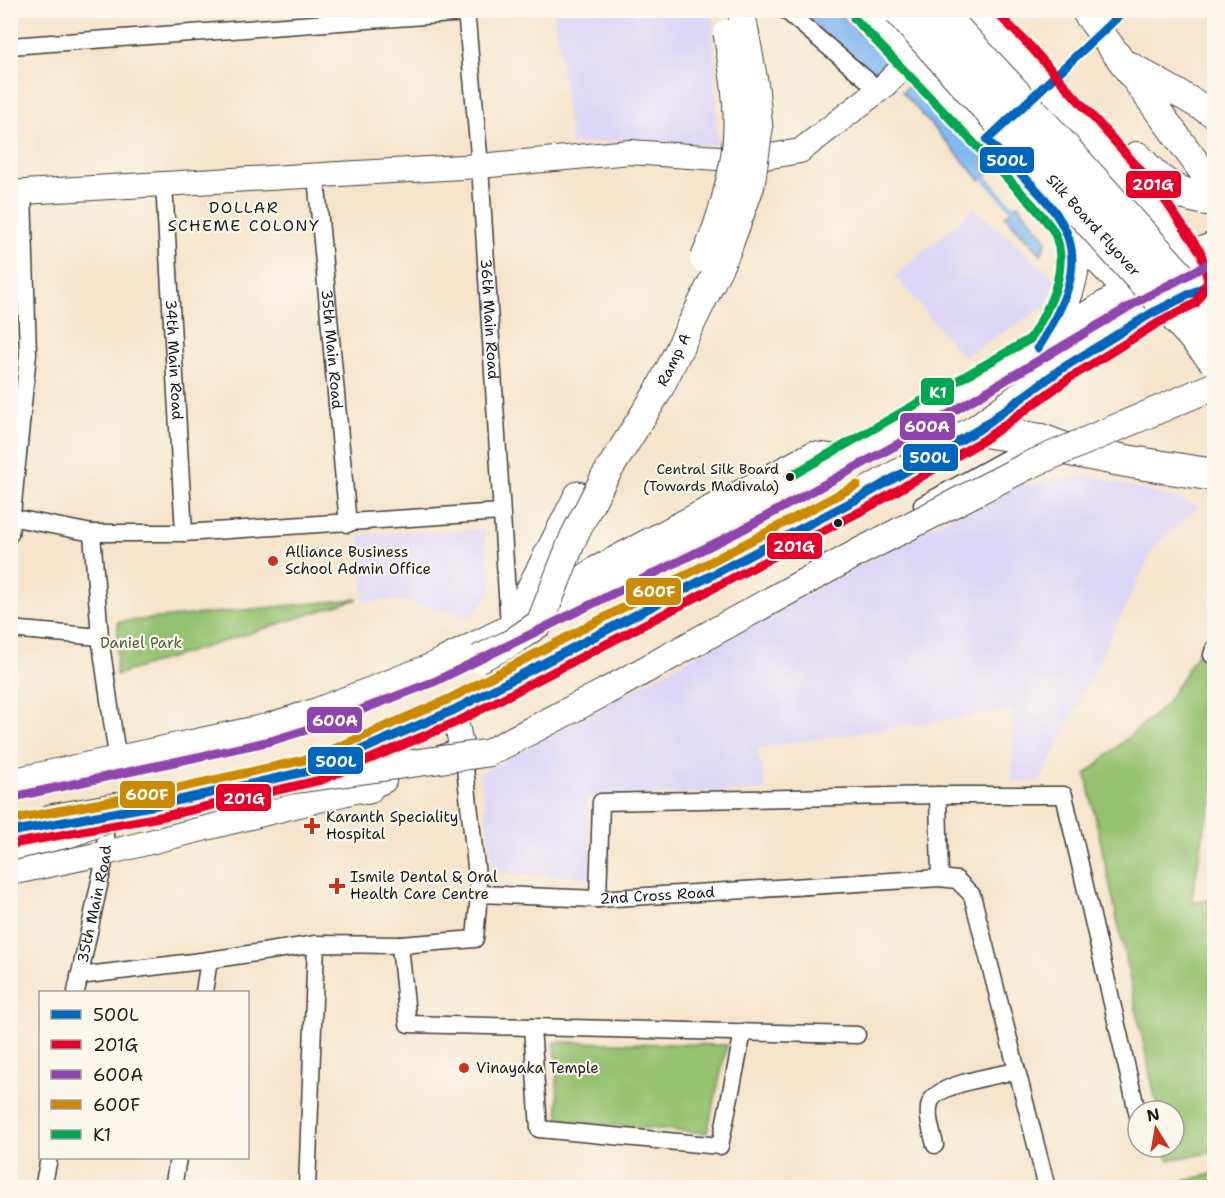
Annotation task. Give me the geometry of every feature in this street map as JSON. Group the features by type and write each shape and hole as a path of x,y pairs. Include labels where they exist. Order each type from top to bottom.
{"highway":[{"path":"862,10 894,77 987,140 1141,302"},
{"name":"Silk Board Flyover","path":"899,10 1215,359"},
{"name":"Silk Board Flyover","path":"937,10 1215,315"},
{"path":"977,10 1055,78 1164,185 1190,196 1215,200"},
{"path":"1008,10 1055,78 1149,198 1202,254"},
{"path":"987,140 1055,78"},
{"path":"1038,348 1054,324 1067,294 1072,251 1065,227 1041,196"},
{"path":"1202,254 1196,280 1206,295 1211,318 1210,335 1215,373"},
{"path":"10,832 162,804 317,768 454,710 863,496 978,430 1061,369 1202,254"},
{"path":"10,784 267,730 315,715 431,670 730,522 848,458 1038,348 1141,302 1206,295"},
{"path":"978,430 1041,440 1065,449 1126,461 1215,475"},
{"path":"367,788 386,740"}],"main road":[{"path":"509,630 578,495 646,381 708,250 730,182 737,131 736,89 725,10"},
{"name":"Ramp A","path":"10,793 283,734 398,696 511,643 540,623 574,536 604,478 660,390 727,251 751,185 759,129 755,87 741,10"},
{"path":"1084,10 1215,187"},
{"path":"1120,60 1215,114"},
{"path":"10,825 168,797 488,753 859,552 1027,466 1215,387"},
{"path":"10,847 71,833 168,797"}],"street":[{"path":"501,512 348,524 184,533 92,533 11,523 28,354 17,194 480,166 630,152 748,160 800,150 894,77 785,10"},
{"path":"10,37 11,46 466,12"},
{"name":"36th Main Road","path":"466,12 480,166 509,630"},
{"name":"35th Main Road","path":"316,176 348,524"},
{"name":"34th Main Road","path":"164,184 184,533"},
{"path":"10,873 106,853 367,788 462,750 502,733 1041,440"},
{"path":"92,533 100,637 118,763"},
{"path":"10,629 100,637"},
{"path":"78,984 209,960 316,944 400,945 475,939 479,894 462,750 454,710"},
{"path":"938,795 940,878"},
{"path":"598,899 602,802 938,795 1064,795 1134,1099"},
{"name":"35th Main Road","path":"78,984 106,853 104,814"},
{"name":"2nd Cross Road","path":"479,894 598,899 940,878 957,880 972,895 1047,1188"},
{"path":"307,1188 316,944"},
{"path":"400,945 408,1024 857,1035"},
{"path":"204,991 209,960"},
{"path":"532,1027 539,1129 720,1146 743,1032"},
{"path":"935,1145 928,1110 930,1101 936,1094 953,1086 1017,1071"},
{"path":"44,1188 49,1159"},
{"path":"173,1188 178,1159"}],"shaded area":[{"path":"554,11 713,11 717,146 627,140 571,144"},
{"path":"974,208 1054,277 1054,291 1050,304 963,357 895,276"},
{"path":"1089,475 1200,506 1155,546 1040,782 1012,782 1013,710 757,748 766,790 586,797 592,878 494,872 480,773 1004,487"},
{"path":"484,529 493,589 471,617 395,600 364,602 360,535"}],"green space":[{"name":"Daniel Park","path":"358,599 116,675 118,622"},
{"path":"1214,627 1214,796 1205,825 1191,903 1209,900 1214,975 1214,1152 1186,1157 1186,1099 1155,1099 1086,774 1165,705"},
{"path":"555,1042 727,1045 707,1133 559,1121"},
{"path":"1214,1173 1214,1187 1161,1187"}],"water":[{"path":"799,11 836,11 893,65 870,78"},
{"path":"917,78 996,167 980,180 902,92"},
{"path":"1018,204 1047,240 1041,254 1005,216"}],"waterway":[{"path":"979,172 1016,212"}],"transit line":[{"name":"201G","path":"12,844 165,816 321,780 459,721 869,507 984,440 1068,379 1158,323 1196,303 1208,281 1201,253 1158,190 1028,44 994,10"},
{"name":"500L","path":"1038,348 1058,312 1069,281 1072,255 1066,233 1054,211 1037,190 987,140 1125,10"},
{"name":"K1","path":"789,477 1030,339 1050,302 1059,275 1059,248 1055,234 1047,222 854,18"},
{"name":"600A","path":"13,797 271,741 319,726 436,681 736,533 900,443 1137,302 1214,261"},
{"name":"500L","path":"10,832 162,804 317,769 454,710 863,496 978,430 1061,369 1152,313 1214,282"},
{"name":"600F","path":"10,820 160,792 313,758 449,699 857,485"}],"place":[{"name":"Central Silk Board (Towards Madivala)","path":"790,477"},
{"name":"Alliance Business School Admin Office","path":"273,561"},
{"name":"Karanth Speciality Hospital","path":"312,826"},
{"name":"Ismile Dental & Oral Health Care Centre","path":"337,886"},
{"name":"Vinayaka Temple","path":"464,1068"}],"district":[{"name":"DOLLAR SCHEME COLONY","path":"244,216"}]}
